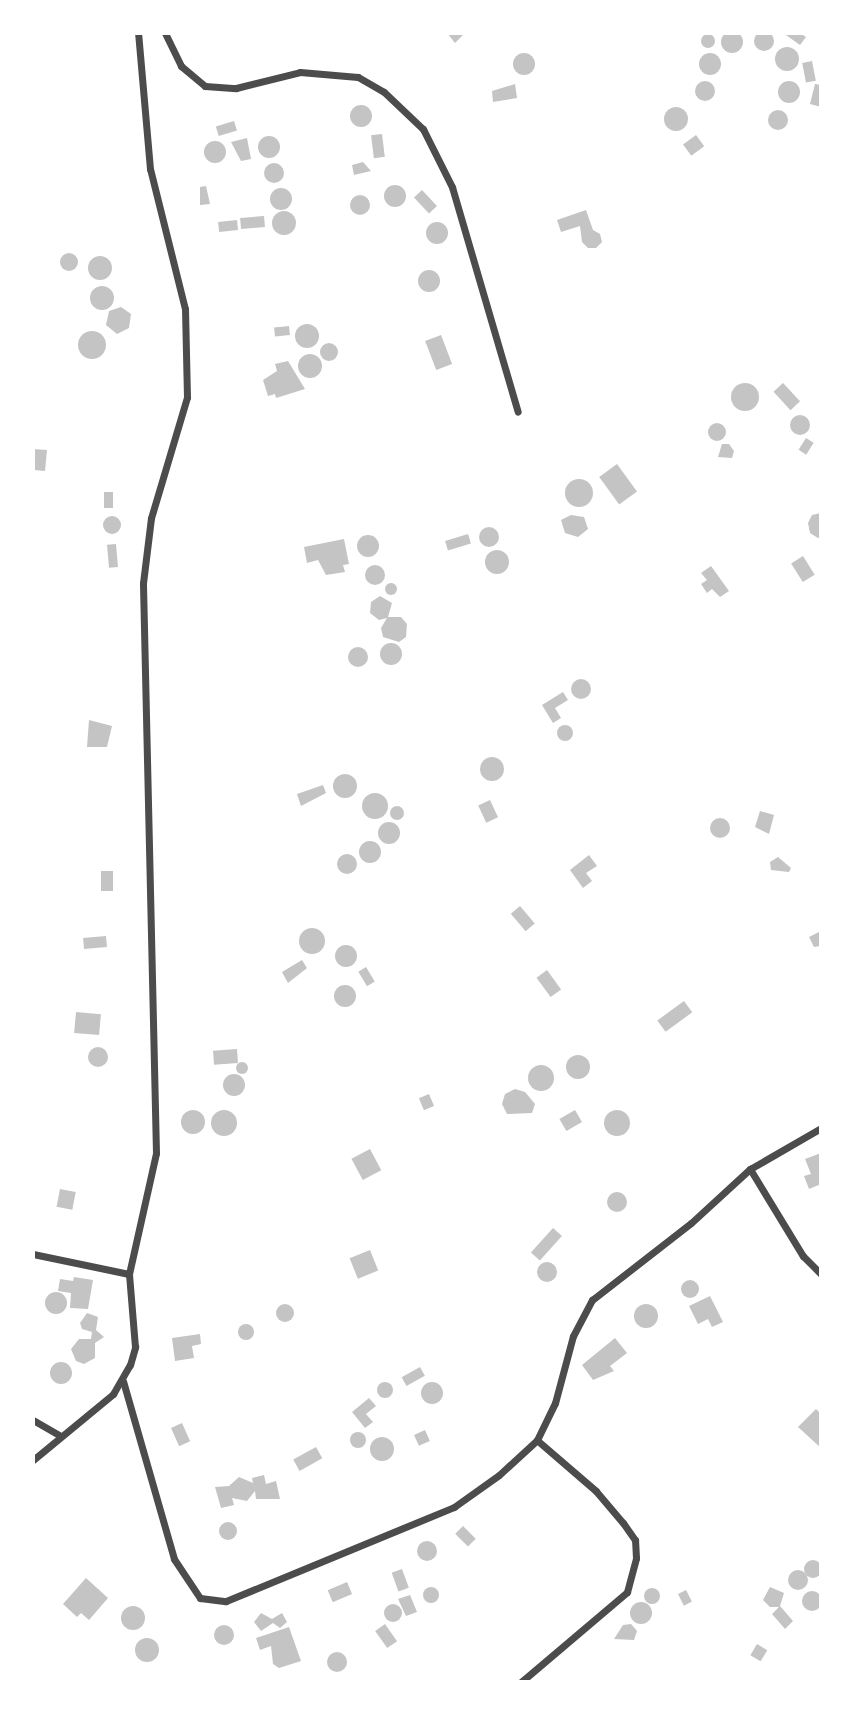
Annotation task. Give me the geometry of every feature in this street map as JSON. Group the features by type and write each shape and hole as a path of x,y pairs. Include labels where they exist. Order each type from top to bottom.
{"street":[{"path":"33,1460 60,1435 100,1406 123,1381 135,1347 129,1274 156,1153 143,583 151,518 187,397 185,309 150,169 138,33"},
{"path":"165,33 181,66 205,86 236,88 300,72 358,77 384,92 422,129 452,187 518,412"},
{"path":"123,1381 174,1559 200,1598 212,1602 226,1601 454,1507 537,1440 555,1403 573,1336 593,1300 691,1223 750,1169 821,1128"},
{"path":"750,1169 803,1256 821,1274"},
{"path":"33,1254 129,1274"},
{"path":"33,1420 60,1435"},
{"path":"521,1682 627,1592 636,1558 635,1540 616,1515 587,1483 537,1440"}],"building":[{"path":"732,31 740,34 743,42 740,50 732,53 724,50 721,42 724,34"},
{"path":"764,31 771,34 774,41 771,48 764,51 757,48 754,41 757,34"},
{"path":"447,33 465,33 455,43"},
{"path":"783,33 800,33 806,37 800,45"},
{"path":"708,34 713,36 713,46 708,48 703,46 701,41 703,36"},
{"path":"787,47 796,50 799,59 796,68 787,71 778,68 775,59 778,50"},
{"path":"520,53 528,53 535,60 535,68 528,75 520,75 513,68 513,60"},
{"path":"706,53 714,53 721,60 721,68 714,75 706,75 699,68 699,60"},
{"path":"812,61 816,81 806,83 802,63"},
{"path":"705,81 712,84 715,91 712,98 705,101 698,98 695,91 698,84"},
{"path":"789,81 797,84 800,92 797,100 789,103 781,100 778,92 781,84"},
{"path":"515,84 517,98 493,102 492,91"},
{"path":"815,84 821,85 821,107 810,104"},
{"path":"361,105 369,108 372,116 369,124 361,127 353,124 350,116 353,108"},
{"path":"676,107 684,111 688,119 684,127 676,131 668,127 664,119 668,111"},
{"path":"778,110 785,113 788,120 785,127 778,130 771,127 768,120 771,113"},
{"path":"234,121 237,131 219,136 216,127"},
{"path":"382,134 385,157 374,158 371,135"},
{"path":"696,135 704,146 691,156 683,144"},
{"path":"269,136 277,139 280,147 277,155 269,158 261,155 258,147 261,139"},
{"path":"247,138 251,159 241,161 231,142"},
{"path":"211,141 219,141 226,148 226,156 219,163 211,163 204,156 204,148"},
{"path":"363,162 371,171 354,175 352,165"},
{"path":"274,163 281,166 284,173 281,180 274,183 267,180 264,173 267,166"},
{"path":"395,185 403,188 406,196 403,204 395,207 387,204 384,196 387,188"},
{"path":"206,186 210,204 200,205 200,187"},
{"path":"281,188 289,191 292,199 289,207 281,210 273,207 270,199 273,191"},
{"path":"422,190 437,206 429,214 414,198"},
{"path":"360,195 367,198 370,205 367,212 360,215 353,212 350,205 353,198"},
{"path":"586,210 593,230 600,234 602,242 596,248 588,248 582,242 580,226 561,232 557,220"},
{"path":"284,211 292,215 296,223 292,231 284,235 276,231 272,223 276,215"},
{"path":"264,216 265,227 241,229 240,218"},
{"path":"237,220 238,230 219,232 218,222"},
{"path":"437,222 445,225 448,233 445,241 437,244 429,241 426,233 429,225"},
{"path":"69,253 77,258 78,262 73,270 69,271 61,266 60,262 65,254"},
{"path":"100,256 109,259 112,268 109,277 100,280 91,277 88,268 91,259"},
{"path":"429,270 437,273 440,281 437,289 429,292 421,289 418,281 421,273"},
{"path":"102,286 113,293 114,298 107,309 102,310 91,303 90,298 97,287"},
{"path":"121,307 131,314 129,328 117,334 106,325 109,311"},
{"path":"307,324 316,327 319,336 316,345 307,348 298,345 295,336 298,327"},
{"path":"289,326 290,335 275,337 274,328"},
{"path":"92,331 102,335 106,345 102,355 92,359 82,355 78,345 82,335"},
{"path":"441,335 452,364 436,370 425,341"},
{"path":"329,343 335,346 338,352 335,358 329,361 323,358 320,352 323,346"},
{"path":"310,354 318,358 322,366 318,374 310,378 302,374 298,366 302,358"},
{"path":"288,361 305,389 276,398 275,394 268,396 263,380 277,371 275,364"},
{"path":"745,383 755,387 759,397 755,407 745,411 735,407 731,397 735,387"},
{"path":"783,383 800,401 791,410 773,392"},
{"path":"800,415 807,418 810,425 807,432 800,435 793,432 790,425 793,418"},
{"path":"713,423 721,423 726,432 724,439 713,441 708,436 708,428"},
{"path":"806,438 814,443 806,455 799,450"},
{"path":"722,444 729,444 734,451 732,458 718,457"},
{"path":"33,449 47,450 45,471 34,470"},
{"path":"617,464 637,492 619,504 599,477"},
{"path":"579,479 589,483 593,493 589,503 579,507 569,503 565,493 569,483"},
{"path":"104,492 113,492 113,508 104,508"},
{"path":"821,513 821,537 818,538 810,533 808,523 812,515"},
{"path":"571,515 584,517 588,529 578,537 565,533 561,520"},
{"path":"108,516 116,516 121,525 119,532 108,534 103,529 103,521"},
{"path":"489,527 496,530 499,537 496,544 489,547 482,544 479,537 482,530"},
{"path":"468,534 471,544 448,551 445,541"},
{"path":"368,535 376,538 379,546 376,554 368,557 360,554 357,546 360,538"},
{"path":"344,539 349,564 343,565 345,572 326,575 318,560 307,563 304,547"},
{"path":"116,544 118,567 109,568 107,545"},
{"path":"497,550 508,557 509,562 502,573 497,574 486,567 485,562 492,551"},
{"path":"803,556 815,575 803,582 791,563"},
{"path":"375,565 382,568 385,575 382,582 375,585 368,582 365,575 368,568"},
{"path":"711,566 729,591 720,597 712,589 707,593 701,584 707,580 701,573"},
{"path":"391,583 397,589 391,595 385,589"},
{"path":"380,596 392,603 388,617 401,617 407,624 406,637 399,642 383,637 381,628 387,618 379,620 370,613 371,602"},
{"path":"391,643 401,650 402,654 395,664 391,665 381,658 380,654 387,644"},
{"path":"354,647 362,647 368,657 362,667 354,667 348,661 348,653"},
{"path":"577,679 585,679 591,689 585,699 577,699 571,693 571,685"},
{"path":"563,692 568,700 555,708 561,718 553,723 542,705"},
{"path":"89,720 112,726 107,747 87,747"},
{"path":"565,725 571,727 571,739 565,741 559,739 557,733 559,727"},
{"path":"492,757 500,761 504,769 500,777 492,781 484,777 480,769 484,761"},
{"path":"345,774 354,777 357,786 354,795 345,798 336,795 333,786 336,777"},
{"path":"323,785 326,793 301,806 297,794"},
{"path":"375,793 384,797 388,806 384,815 375,819 366,815 362,806 366,797"},
{"path":"490,800 498,817 486,823 478,805"},
{"path":"397,806 402,808 402,818 397,820 392,818 390,813 392,808"},
{"path":"760,811 774,815 769,834 755,827"},
{"path":"720,818 727,821 730,828 727,835 720,838 713,835 710,828 713,821"},
{"path":"389,822 397,825 400,833 397,841 389,844 381,841 378,833 381,825"},
{"path":"370,841 378,844 381,852 378,860 370,863 362,860 359,852 362,844"},
{"path":"347,854 354,857 357,864 354,871 347,874 340,871 337,864 340,857"},
{"path":"589,855 597,866 586,873 592,881 583,888 570,870"},
{"path":"778,857 791,868 789,872 771,870 770,862"},
{"path":"101,871 113,871 113,891 101,891"},
{"path":"520,906 535,924 526,931 511,914"},
{"path":"312,928 321,932 325,941 321,950 312,954 303,950 299,941 303,932"},
{"path":"819,932 821,946 814,947 809,937"},
{"path":"106,936 107,947 84,949 83,938"},
{"path":"346,945 354,948 357,956 354,964 346,967 338,964 335,956 338,948"},
{"path":"302,960 307,968 288,983 282,972"},
{"path":"366,967 375,982 367,986 358,972"},
{"path":"547,970 561,989 551,997 536,978"},
{"path":"345,985 355,992 356,996 349,1006 345,1007 335,1000 334,996 341,986"},
{"path":"684,1001 692,1012 666,1032 657,1020"},
{"path":"76,1012 101,1014 99,1035 74,1033"},
{"path":"94,1047 102,1047 108,1057 102,1067 94,1067 88,1061 88,1053"},
{"path":"237,1049 238,1063 214,1065 213,1051"},
{"path":"578,1055 587,1058 590,1067 587,1076 578,1079 569,1076 566,1067 569,1058"},
{"path":"237,1063 247,1063 247,1073 237,1073"},
{"path":"541,1065 550,1069 554,1078 550,1087 541,1091 532,1087 528,1078 532,1069"},
{"path":"234,1074 242,1077 245,1085 242,1093 234,1096 226,1093 223,1085 226,1077"},
{"path":"515,1089 525,1092 535,1104 532,1113 507,1114 502,1104 505,1094"},
{"path":"429,1094 434,1106 424,1110 419,1098"},
{"path":"193,1110 201,1114 205,1122 201,1130 193,1134 185,1130 181,1122 185,1114"},
{"path":"224,1110 233,1114 237,1123 233,1132 224,1136 215,1132 211,1123 215,1114"},
{"path":"575,1110 582,1122 566,1131 559,1119"},
{"path":"617,1110 626,1114 630,1123 626,1132 617,1136 608,1132 604,1123 608,1114"},
{"path":"370,1149 381,1170 363,1180 351,1159"},
{"path":"821,1153 821,1184 809,1189 804,1176 811,1174 805,1159"},
{"path":"60,1189 76,1192 72,1210 57,1207"},
{"path":"613,1192 621,1192 627,1202 621,1212 613,1212 607,1206 607,1198"},
{"path":"553,1228 562,1236 540,1261 531,1253"},
{"path":"370,1250 378,1270 358,1279 350,1258"},
{"path":"547,1262 554,1265 557,1272 554,1279 547,1282 540,1279 537,1272 540,1265"},
{"path":"74,1277 93,1280 88,1309 70,1308 71,1293 58,1291 60,1279 73,1281"},
{"path":"686,1280 694,1280 699,1289 697,1296 686,1298 681,1293 681,1285"},
{"path":"56,1292 66,1299 67,1303 60,1313 56,1314 46,1307 45,1303 52,1293"},
{"path":"710,1296 723,1322 712,1327 708,1319 698,1324 689,1306"},
{"path":"285,1304 291,1307 294,1313 291,1319 285,1322 279,1319 276,1313 279,1307"},
{"path":"646,1304 655,1307 658,1316 655,1325 646,1328 637,1325 634,1316 637,1307"},
{"path":"87,1313 98,1317 96,1330 104,1337 95,1343 95,1358 84,1364 76,1361 71,1349 79,1339 91,1339 92,1332 82,1329 80,1323"},
{"path":"246,1324 254,1332 246,1340 238,1332"},
{"path":"200,1334 201,1344 192,1346 194,1358 175,1361 172,1338"},
{"path":"615,1338 627,1353 610,1366 614,1371 593,1380 582,1365"},
{"path":"61,1362 69,1365 72,1373 69,1381 61,1384 53,1381 50,1373 53,1365"},
{"path":"420,1367 425,1376 406,1386 402,1377"},
{"path":"385,1382 391,1384 391,1396 385,1398 379,1396 377,1390 379,1384"},
{"path":"432,1382 440,1385 443,1393 440,1401 432,1404 424,1401 421,1393 424,1385"},
{"path":"369,1398 376,1406 366,1414 373,1422 365,1428 352,1412"},
{"path":"816,1409 821,1414 821,1448 798,1427"},
{"path":"182,1423 190,1441 179,1446 171,1428"},
{"path":"425,1430 430,1441 419,1446 414,1435"},
{"path":"358,1432 364,1434 364,1446 358,1448 352,1446 350,1440 352,1434"},
{"path":"382,1437 391,1440 394,1449 391,1458 382,1461 373,1458 370,1449 373,1440"},
{"path":"316,1447 322,1458 300,1471 293,1460"},
{"path":"264,1475 266,1484 276,1481 280,1499 256,1499 255,1491 247,1501 232,1498 234,1505 221,1508 215,1487 229,1486 239,1477 253,1483 252,1478"},
{"path":"228,1522 234,1525 237,1531 234,1537 228,1540 222,1537 219,1531 222,1525"},
{"path":"463,1526 476,1539 468,1547 455,1534"},
{"path":"427,1541 434,1544 437,1551 434,1558 427,1561 420,1558 417,1551 420,1544"},
{"path":"813,1560 819,1563 822,1569 819,1575 813,1578 807,1575 804,1569 807,1563"},
{"path":"402,1569 409,1588 399,1592 392,1573"},
{"path":"798,1570 805,1573 808,1580 805,1587 798,1590 791,1587 788,1580 791,1573"},
{"path":"86,1578 108,1598 89,1620 81,1613 77,1617 63,1604"},
{"path":"347,1582 352,1594 333,1602 328,1590"},
{"path":"428,1587 434,1587 439,1595 437,1601 428,1603 423,1598 423,1592"},
{"path":"770,1587 784,1593 780,1606 793,1621 785,1629 772,1614 779,1607 770,1607 763,1600"},
{"path":"652,1588 658,1590 658,1602 652,1604 646,1602 644,1596 646,1590"},
{"path":"686,1590 692,1602 684,1606 678,1594"},
{"path":"812,1591 819,1594 822,1601 819,1608 812,1611 805,1608 802,1601 805,1594"},
{"path":"410,1595 417,1612 406,1616 398,1599"},
{"path":"641,1602 649,1605 652,1613 649,1621 641,1624 633,1621 630,1613 633,1605"},
{"path":"389,1604 397,1604 402,1613 400,1620 389,1622 384,1617 384,1609"},
{"path":"133,1606 141,1610 145,1618 141,1626 133,1630 125,1626 121,1618 125,1610"},
{"path":"261,1613 272,1619 282,1613 287,1622 280,1628 273,1623 261,1631 254,1622"},
{"path":"385,1624 397,1641 387,1648 375,1631"},
{"path":"631,1624 637,1631 634,1640 614,1639 623,1625"},
{"path":"224,1625 231,1628 234,1635 231,1642 224,1645 217,1642 214,1635 217,1628"},
{"path":"289,1627 301,1661 279,1668 273,1664 271,1646 260,1650 256,1638"},
{"path":"147,1638 155,1642 159,1650 155,1658 147,1662 139,1658 135,1650 139,1642"},
{"path":"757,1644 767,1650 761,1661 750,1655"},
{"path":"333,1652 341,1652 347,1662 341,1672 333,1672 327,1666 327,1658"}]}
